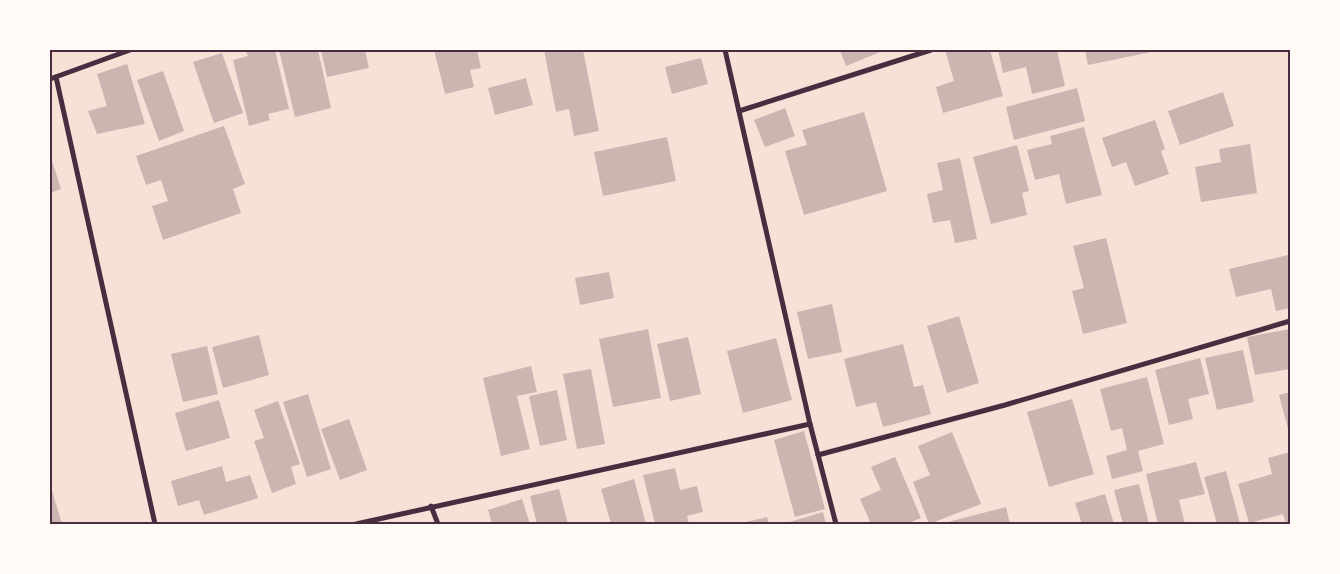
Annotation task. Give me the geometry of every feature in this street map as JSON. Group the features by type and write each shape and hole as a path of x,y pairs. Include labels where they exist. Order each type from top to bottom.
{"street":[{"path":"50,79 130,50"},
{"path":"725,50 810,424 836,524"},
{"path":"739,110 931,50"},
{"path":"56,77 155,524"},
{"path":"818,455 1005,405 1290,321"},
{"path":"356,524 810,424"},
{"path":"431,506 438,524"}],"building":[{"path":"246,50 275,50 289,109 268,114 270,120 249,126 233,60 248,56"},
{"path":"279,50 318,50 331,108 295,117"},
{"path":"321,50 365,50 369,68 327,77"},
{"path":"434,50 477,50 481,68 470,70 474,87 445,94"},
{"path":"544,50 583,50 599,131 574,136 569,109 556,112"},
{"path":"840,50 885,50 846,66"},
{"path":"945,50 990,50 1003,96 943,113 936,87 954,81"},
{"path":"998,50 1057,50 1065,86 1032,94 1026,67 1003,73"},
{"path":"1085,50 1155,50 1156,51 1088,65"},
{"path":"222,53 243,113 214,123 193,62"},
{"path":"701,58 708,84 672,94 665,67"},
{"path":"127,64 145,124 97,134 88,111 107,106 97,74"},
{"path":"163,71 184,131 159,141 137,80"},
{"path":"526,78 533,105 495,115 488,88"},
{"path":"1077,88 1085,121 1014,140 1006,107"},
{"path":"1223,92 1234,126 1180,145 1168,111"},
{"path":"785,108 795,136 765,147 754,120"},
{"path":"864,112 887,191 804,215 785,151 807,145 802,130"},
{"path":"1155,120 1165,149 1161,151 1169,174 1135,186 1126,162 1112,167 1102,138"},
{"path":"224,126 245,184 233,189 241,213 163,240 152,206 168,201 161,180 146,185 136,156"},
{"path":"1084,127 1102,195 1066,204 1059,174 1035,180 1027,150 1052,144 1050,136"},
{"path":"667,137 676,181 603,196 594,152"},
{"path":"1250,144 1257,193 1201,202 1195,167 1221,162 1219,149"},
{"path":"1017,145 1029,191 1022,193 1027,215 991,224 973,157"},
{"path":"50,154 61,189 50,193"},
{"path":"960,158 977,239 955,243 950,220 933,223 927,194 943,190 937,163"},
{"path":"1106,238 1127,323 1083,334 1072,291 1084,288 1073,246"},
{"path":"1288,255 1290,262 1290,308 1276,311 1271,289 1236,297 1229,269"},
{"path":"609,272 614,298 580,305 575,278"},
{"path":"832,304 842,352 808,359 797,312"},
{"path":"959,316 979,383 947,393 927,326"},
{"path":"648,329 661,398 613,407 599,339"},
{"path":"1290,329 1290,369 1255,375 1247,337"},
{"path":"259,335 269,375 223,388 212,347"},
{"path":"688,337 701,394 670,401 657,344"},
{"path":"776,338 792,400 743,413 727,351"},
{"path":"903,344 914,387 923,385 931,414 883,427 876,402 856,407 844,359"},
{"path":"207,346 218,394 183,402 171,354"},
{"path":"1243,350 1254,402 1217,410 1205,358"},
{"path":"1200,358 1209,394 1188,399 1193,419 1169,425 1155,370"},
{"path":"531,366 537,392 517,396 530,449 501,456 483,378"},
{"path":"591,369 605,444 577,449 563,374"},
{"path":"1147,377 1164,444 1138,451 1143,471 1112,479 1106,456 1127,450 1122,428 1111,431 1100,389"},
{"path":"557,390 567,440 540,446 529,396"},
{"path":"1290,392 1290,429 1288,429 1279,395"},
{"path":"308,394 331,469 307,477 283,402"},
{"path":"1072,399 1094,474 1049,487 1027,412"},
{"path":"219,400 230,438 186,451 175,413"},
{"path":"278,401 300,464 291,467 296,484 272,493 254,441 264,438 254,410"},
{"path":"349,419 367,470 340,480 321,429"},
{"path":"804,431 825,509 795,517 774,440"},
{"path":"952,432 981,504 929,524 913,482 930,475 918,446"},
{"path":"1290,452 1290,524 1286,524 1283,514 1249,523 1238,484 1272,474 1268,458"},
{"path":"895,457 921,518 906,524 871,524 860,499 881,490 871,467"},
{"path":"1196,462 1205,494 1179,500 1185,524 1158,524 1146,474"},
{"path":"222,466 226,482 250,475 258,498 204,515 199,500 178,506 171,481"},
{"path":"675,468 680,490 697,486 703,512 687,516 689,524 655,524 643,475"},
{"path":"1226,471 1240,524 1217,524 1204,477"},
{"path":"634,479 646,524 611,524 601,489"},
{"path":"50,484 62,524 50,524"},
{"path":"1139,484 1149,524 1123,524 1114,490"},
{"path":"559,489 568,524 537,524 530,496"},
{"path":"1105,494 1114,524 1082,524 1075,503"},
{"path":"522,499 530,524 492,524 488,510"},
{"path":"1006,507 1010,524 949,524 948,522"},
{"path":"823,512 826,524 783,524"},
{"path":"767,517 769,524 742,523"}]}
